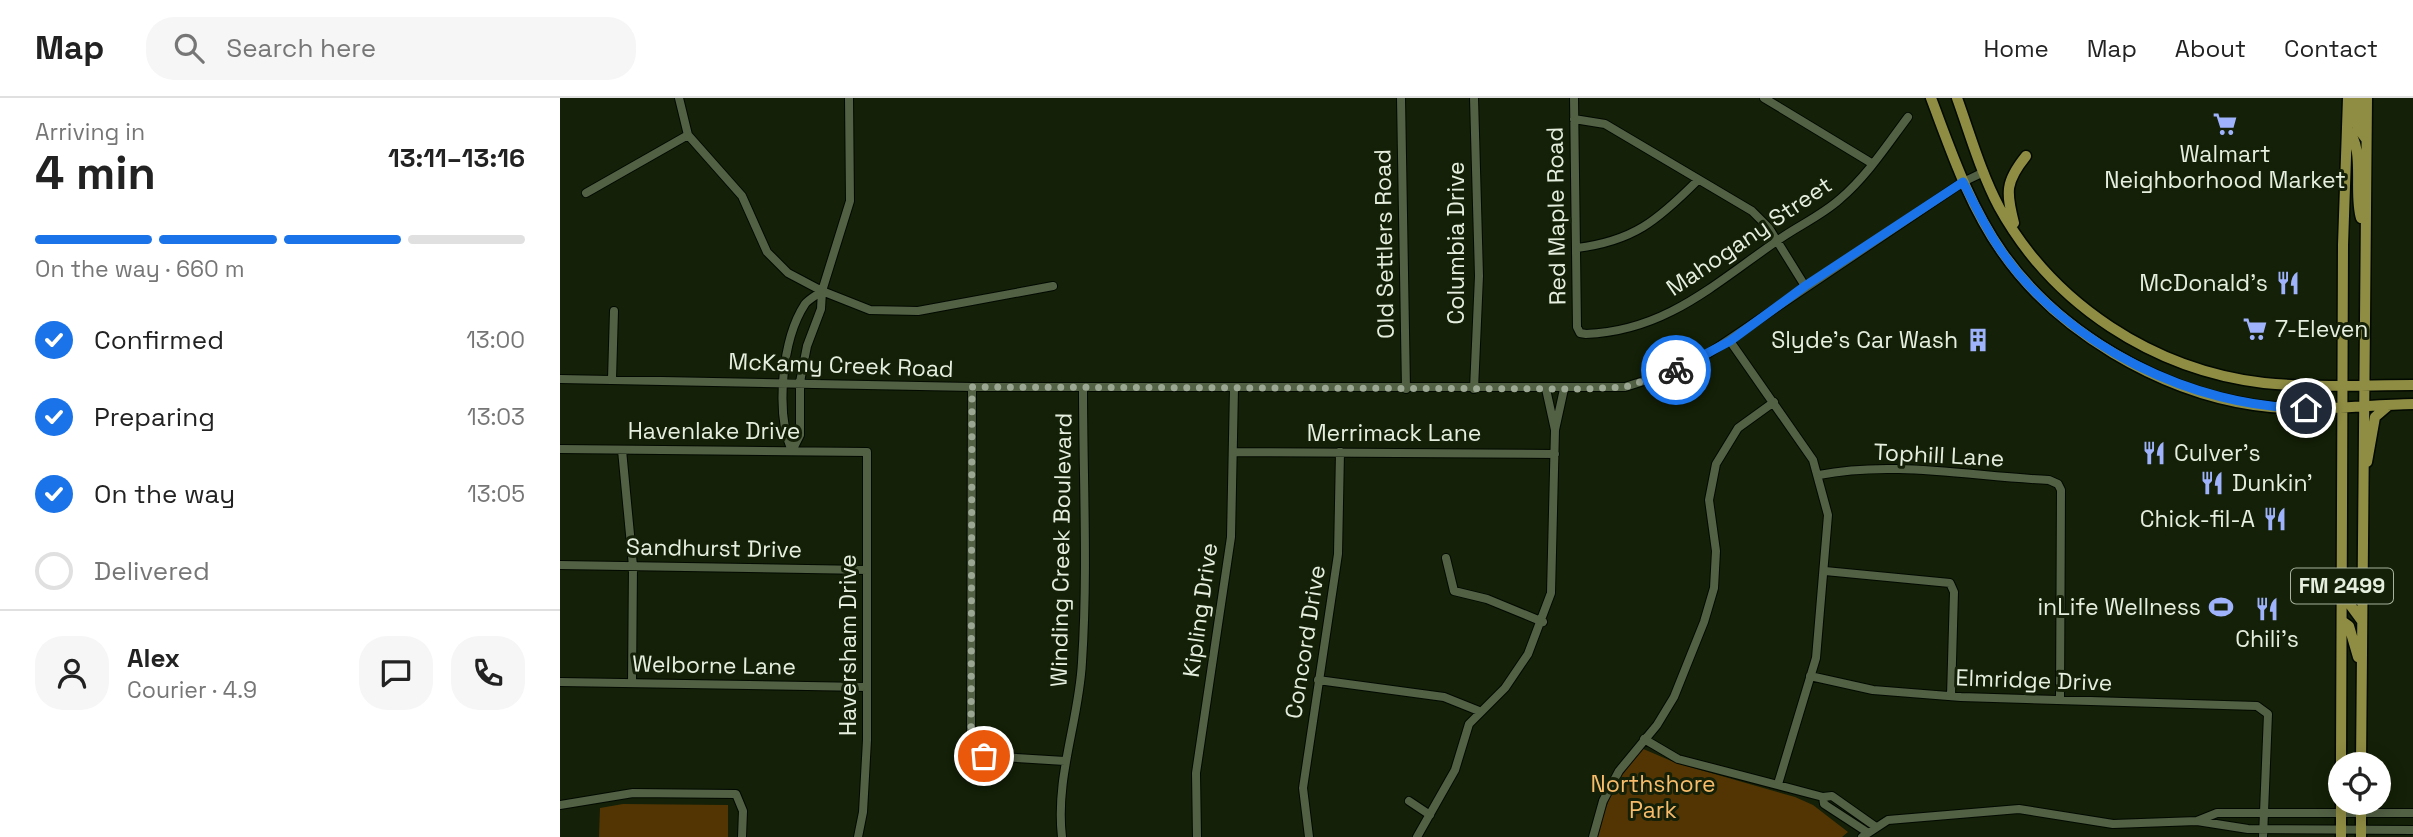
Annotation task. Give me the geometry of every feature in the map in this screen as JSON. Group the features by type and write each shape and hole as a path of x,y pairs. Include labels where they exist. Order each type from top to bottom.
{"main road":[{"path":"1931,98 1963,182 2002,253 2035,292 2073,324 2122,357 2206,395 2288,408 2413,404"},
{"path":"1957,98 1984,172 2016,233 2054,280 2084,308 2137,343 2183,365 2265,383 2413,385"},
{"name":"FM 2499","path":"2342,752 2343,385 2348,98"},
{"path":"2357,98 2357,127 2366,138"},
{"name":"FM 2499","path":"2361,752 2367,98"},
{"path":"2347,130 2356,142 2357,206 2365,228"},
{"path":"2016,233 2007,193 2014,172 2026,156"},
{"path":"2073,324 2084,308"},
{"path":"2363,474 2375,417 2394,404"},
{"path":"2342,578 2351,606 2362,621"},
{"path":"2342,621 2349,626 2362,670"},
{"path":"2341,815 2341,833"},
{"path":"2361,815 2361,834"}],"street":[{"path":"679,98 688,135 742,196 767,252 788,273 822,291 870,310 918,311 1053,286"},
{"path":"792,451 800,435 800,382 807,346 821,309 822,291 850,201 849,98"},
{"name":"Old Settlers Road","path":"1401,98 1406,388"},
{"name":"Columbia Drive","path":"1474,98 1479,276 1474,389"},
{"name":"Red Maple Road","path":"1574,98 1577,327 1580,333"},
{"path":"1764,98 1873,164"},
{"name":"Mahogany Street","path":"1580,333 1605,333 1637,327 1659,319 1719,283 1776,241 1842,198 1873,164 1908,117"},
{"path":"1574,119 1605,124 1697,181 1752,211 1769,228 1805,286"},
{"path":"586,193 688,135"},
{"name":"McKamy Creek Road","path":"560,379 1083,388 1625,387 1693,362 1730,341 1805,286 1963,182 1984,172"},
{"path":"1577,248 1624,238 1663,214 1697,181"},
{"path":"792,451 785,434 784,381 787,349 806,302 822,291"},
{"path":"612,379 614,311"},
{"path":"1730,341 1813,460 1828,515 1822,620 1810,676 1778,784"},
{"path":"972,387 971,748 975,754 984,756 1065,761"},
{"name":"Winding Creek Boulevard","path":"1062,837 1060,815 1065,761 1082,662 1083,388"},
{"name":"Kipling Drive","path":"1197,837 1196,772 1231,537 1234,388"},
{"path":"1546,389 1555,430"},
{"path":"1417,837 1450,782 1469,724 1479,711 1506,688 1528,654 1543,622 1551,593 1555,430 1564,389"},
{"path":"1593,837 1603,801 1619,771 1657,725 1674,696 1711,602 1716,551 1710,500 1716,464 1738,428 1774,402"},
{"name":"Havenlake Drive","path":"560,449 867,452"},
{"path":"622,450 634,566 632,683"},
{"name":"Haversham Drive","path":"858,837 866,775 867,452"},
{"name":"Merrimack Lane","path":"1233,452 1555,454"},
{"name":"Concord Drive","path":"1309,837 1303,788 1338,554 1340,452"},
{"name":"Tophill Lane","path":"1819,475 1864,470 2056,483 2061,490 2060,700"},
{"path":"1446,558 1454,591 1487,599 1543,622"},
{"name":"Sandhurst Drive","path":"560,565 867,570"},
{"path":"1825,571 1950,583 1954,592 1951,696"},
{"name":"Elmridge Drive","path":"1810,676 1873,690 1951,696 2257,706 2268,714 2263,812"},
{"path":"1318,680 1444,696 1479,711"},
{"name":"Welborne Lane","path":"560,682 867,687"},
{"path":"1644,739 1678,759 1824,797 1832,796 1876,827"},
{"path":"560,805 634,793 736,794 743,811 742,837"},
{"path":"1824,797 1824,803 1864,835 1888,820 2019,809 2113,824 2197,821 2263,833 2361,834 2413,830"},
{"path":"1409,801 1430,815"},
{"path":"2197,821 2217,813 2328,809"},
{"path":"2391,811 2413,813"},
{"path":"2263,812 2263,833"}],"green space":[{"name":"Northshore Park","path":"1641,748 1676,763 1795,797 1813,805 1848,832 1842,837 1597,837 1614,790"},
{"path":"623,804 728,805 728,837 599,837 600,808"}],"way so far":[{"path":"984,756 975,754 971,748 972,387 1584,389 1625,387 1676,370"}],"place":[{"name":"Walmart Neighborhood Market","path":"2225,124"},
{"name":"McDonald's","path":"2288,283"},
{"name":"7-Eleven","path":"2255,329"},
{"name":"Slyde's Car Wash","path":"1978,340"},
{"name":"Culver's","path":"2154,453"},
{"name":"Dunkin'","path":"2212,483"},
{"name":"Chick-fil-A","path":"2275,519"},
{"name":"inLife Wellness","path":"2221,607"},
{"name":"Chili's","path":"2267,609"}],"route":[{"path":"1676,370 1730,341 1805,286 1963,182 2002,253 2035,292 2073,324 2122,357 2161,377 2206,395 2254,405 2306,408"}]}
